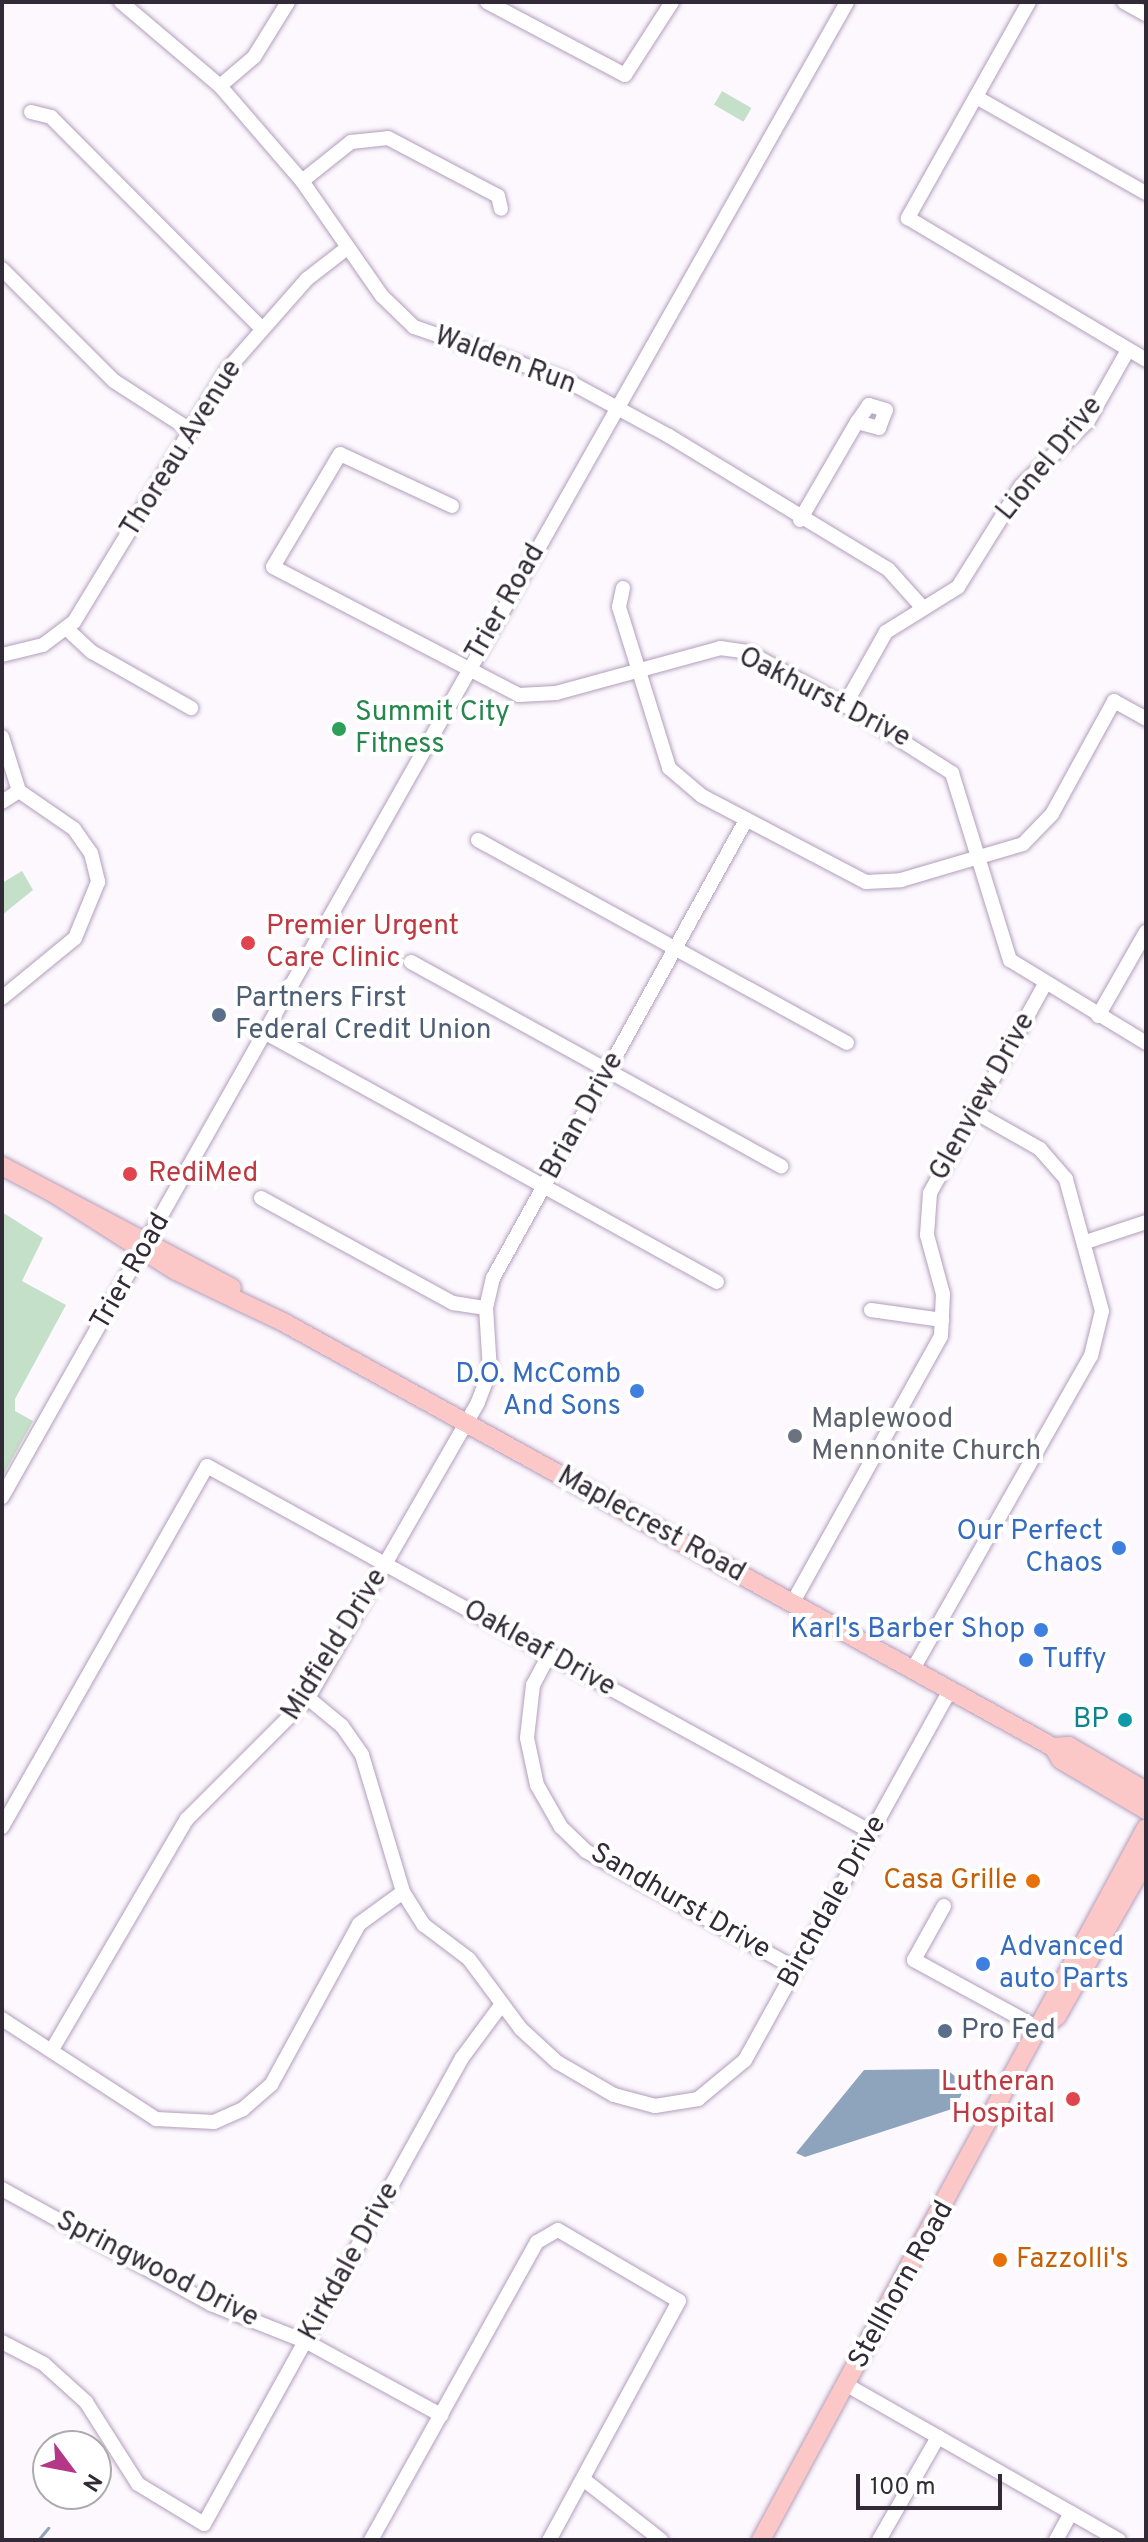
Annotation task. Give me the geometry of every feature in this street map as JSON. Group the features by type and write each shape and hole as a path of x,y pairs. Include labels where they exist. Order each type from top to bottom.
{"main road":[{"name":"Maplecrest Road","path":"2,1166 146,1246 241,1293 247,1304 1053,1747 1061,1760 1146,1810"},
{"name":"Maplecrest Road","path":"1053,1747 1069,1746 1146,1791"},
{"name":"Stellhorn Road","path":"761,2540 1146,1828"},
{"name":"Stellhorn Road","path":"1040,2029 1057,2016 1146,1860"}],"street":[{"name":"Walden Run","path":"121,2 220,86 302,181 347,248 414,327 564,379 617,408 800,520 888,569 922,607"},
{"path":"220,86 254,57 288,2"},
{"path":"487,2 619,75 632,72 672,2"},
{"name":"Trier Road","path":"2,1497 847,2"},
{"path":"1029,2 908,218 1146,360"},
{"path":"1124,2 1146,14"},
{"path":"976,97 1146,193"},
{"path":"31,112 51,117 262,329"},
{"path":"302,181 351,142 388,138 498,196 501,209"},
{"name":"Thoreau Avenue","path":"67,629 190,430 262,329 347,248"},
{"path":"2,269 114,381 190,430"},
{"name":"Lionel Drive","path":"845,705 886,632 958,587 1021,486 1088,421 1128,350"},
{"path":"800,520 857,422"},
{"name":"Oakhurst Drive","path":"452,506 340,454 273,567 467,671 533,696 636,670 735,650 845,705 944,762 977,857 1002,948 1044,986 1146,1043"},
{"path":"623,588 619,607 636,670 669,768 690,789 866,882 977,857 1038,832 1114,701 1146,719"},
{"path":"2,655 43,645 67,629 92,652 191,708"},
{"path":"2,737 19,791 80,835 98,882 75,938 2,998"},
{"path":"2,802 19,791"},
{"name":"Brian Drive","path":"466,1424 490,1371 486,1308 495,1275 746,820"},
{"path":"478,840 847,1043"},
{"path":"1098,1016 1146,932"},
{"path":"411,962 781,1166"},
{"name":"Glenview Drive","path":"793,1602 930,1360 942,1320 926,1215 939,1174 1044,986"},
{"path":"266,1033 717,1282"},
{"path":"913,1669 1091,1356 1102,1294 1089,1241 1056,1163 975,1112"},
{"path":"261,1198 453,1303 486,1308"},
{"path":"1089,1241 1146,1222"},
{"path":"871,1310 942,1320"},
{"name":"Midfield Drive","path":"53,2048 187,1819 308,1698 466,1424"},
{"name":"Oakleaf Drive","path":"2,1827 207,1466 871,1832"},
{"name":"Sandhurst Drive","path":"549,1655 533,1685 527,1738 537,1785 561,1827 586,1851 796,1969"},
{"name":"Birchdale Drive","path":"502,2004 557,2062 614,2095 655,2106 698,2099 745,2060 950,1690"},
{"path":"308,1698 342,1726 362,1755 403,1892 424,1925 469,1959 502,2004"},
{"path":"2,2019 53,2048 143,2113 205,2124 243,2109 271,2085 359,1924 403,1892"},
{"path":"944,1906 914,1960 1040,2029"},
{"name":"Kirkdale Drive","path":"2,2342 44,2364 86,2402 138,2484 204,2524 462,2058 502,2004"},
{"name":"Springwood Drive","path":"2,2189 211,2304 307,2342 441,2415"},
{"path":"371,2540 549,2230 569,2234 679,2301 549,2540"},
{"path":"847,2385 1119,2540"},
{"path":"879,2540 938,2437"},
{"path":"583,2479 661,2540"},
{"path":"1056,2540 1071,2513"}],"green space":[{"path":"722,91 751,108 743,122 714,105"},
{"path":"22,871 33,890 2,915 2,883"},
{"path":"2,1212 43,1238 22,1281 66,1305 15,1399 15,1411 33,1421 2,1477"}],"water":[{"path":"946,2069 966,2085 955,2108 805,2157 796,2153 864,2070"}],"waterway":[{"path":"38,2540 48,2528"}],"place":[{"name":"Summit City Fitness","path":"339,729"},
{"name":"Premier Urgent Care Clinic","path":"248,943"},
{"name":"Partners First Federal Credit Union","path":"219,1015"},
{"name":"RediMed","path":"130,1174"},
{"name":"D.O. McComb And Sons","path":"637,1391"},
{"name":"Maplewood Mennonite Church","path":"795,1436"},
{"name":"Our Perfect Chaos","path":"1119,1548"},
{"name":"Karl's Barber Shop","path":"1041,1630"},
{"name":"Tuffy","path":"1026,1660"},
{"name":"BP","path":"1125,1720"},
{"name":"Casa Grille","path":"1033,1881"},
{"name":"Advanced auto Parts","path":"983,1964"},
{"name":"Pro Fed","path":"945,2031"},
{"name":"Lutheran Hospital","path":"1073,2099"},
{"name":"Fazzolli's","path":"1000,2260"}]}
